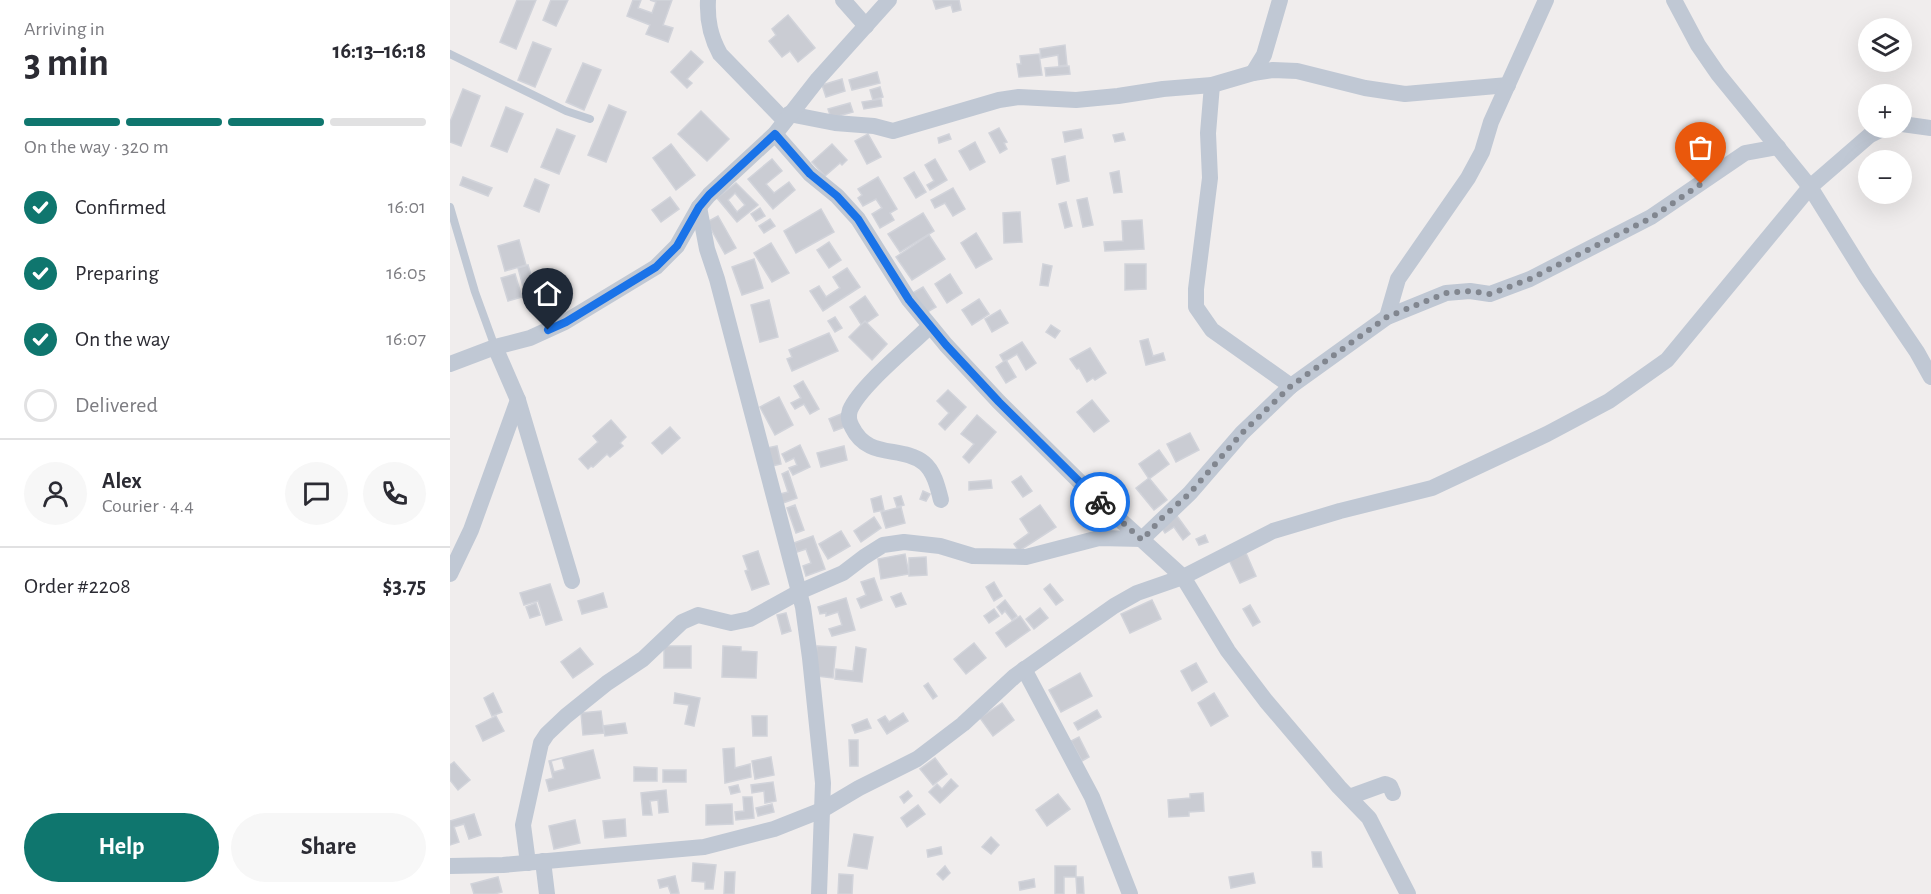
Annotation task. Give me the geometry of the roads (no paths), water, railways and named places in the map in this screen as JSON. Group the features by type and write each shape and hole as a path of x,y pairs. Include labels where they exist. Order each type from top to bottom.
{"street":[{"path":"708,0 712,40 720,54 783,123 810,174 837,196 858,219 909,300 999,402 1096,498 1183,577 1228,651 1266,701 1370,818 1408,894"},
{"path":"843,0 866,26"},
{"path":"450,364 530,338 566,322 656,267 677,246 699,207 709,195 783,123 818,79 889,0"},
{"path":"1253,73 1264,55 1280,0"},
{"path":"1387,317 1398,279 1473,170 1482,152 1491,122 1546,0"},
{"path":"1674,0 1698,45 1718,75 1810,187 1931,377"},
{"path":"783,123 835,123 874,126 893,131 999,100 1019,97 1076,100 1212,85 1253,73 1273,70 1297,71 1365,88 1405,94 1508,85"},
{"path":"1212,85 1208,133 1210,178 1196,289 1196,307 1212,330 1291,386"},
{"path":"1912,125 1931,128"},
{"path":"450,866 536,862 704,847 774,830 822,810 859,788 917,759 963,724 1024,669 1137,592 1183,577 1273,531 1340,511 1432,488 1547,434 1609,401 1667,360 1810,187 1867,138"},
{"path":"1142,540 1190,493 1242,433 1291,386 1387,317 1446,293 1470,291 1490,294 1530,279 1651,218 1745,153 1778,147"},
{"path":"699,207 707,249 717,279 799,592 810,657 823,783 819,894"},
{"path":"930,326 868,386 850,409 849,417 851,426 864,444 924,463 935,480 941,500"},
{"path":"495,348 518,400 572,581"},
{"path":"450,574 471,530 518,400"},
{"path":"547,894 523,825 541,743 547,734 607,683 643,659 682,622 698,615 731,623 750,620 799,592 843,573 883,545 904,542 940,546 974,556 1026,557 1100,538 1142,540"},
{"path":"1024,669 1092,797 1130,894"},
{"path":"1349,796 1385,784 1390,786 1393,793"}],"lane":[{"path":"450,54 566,111 590,119"},
{"path":"450,207 475,292 495,348"}]}
